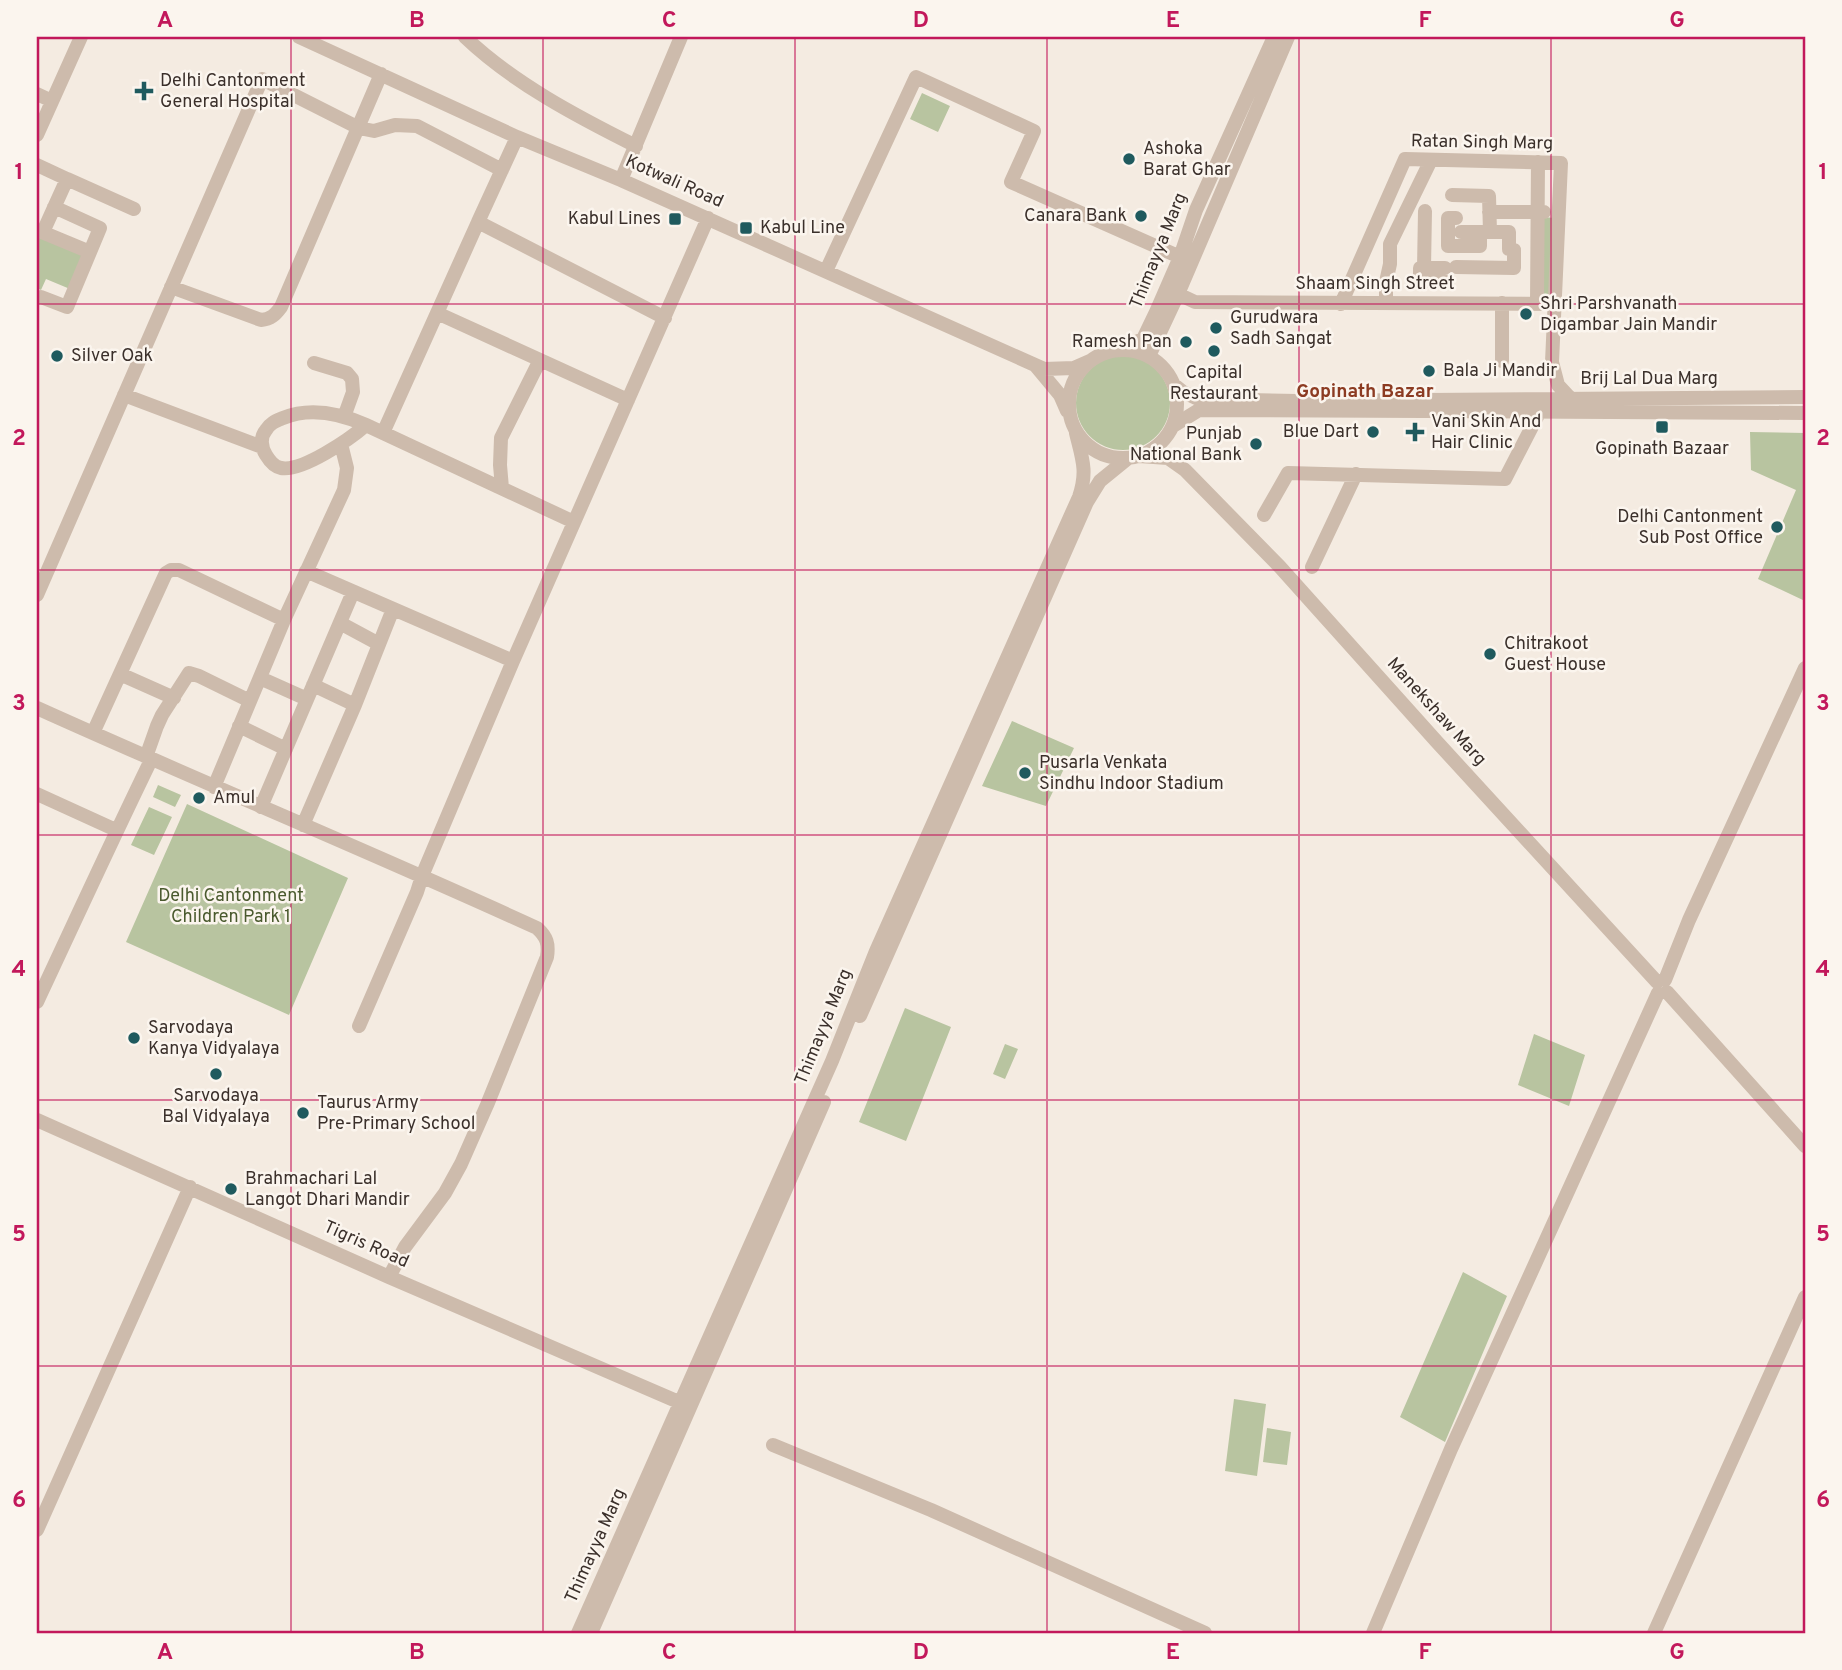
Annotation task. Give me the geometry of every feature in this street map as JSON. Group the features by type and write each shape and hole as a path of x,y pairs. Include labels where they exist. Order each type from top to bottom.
{"street":[{"path":"37,135 81,37"},
{"name":"Kotwali Road","path":"299,37 517,137 708,218 1035,364"},
{"path":"465,37 522,82 581,118 636,146"},
{"path":"621,180 681,37"},
{"name":"Thimayya Marg","path":"1117,350 1143,338 1180,257 1196,210 1274,37"},
{"name":"Thimayya Marg","path":"1149,356 1288,37"},
{"path":"171,288 261,320 275,315 281,307 381,74"},
{"path":"825,271 916,77 1034,131 1011,182 1180,257"},
{"path":"37,595 40,578 124,395 262,79 359,128 374,131 394,125 417,126 502,170"},
{"path":"37,94 52,101"},
{"path":"383,433 517,137"},
{"name":"Ratan Singh Marg","path":"1341,304 1405,159 1561,163 1552,362 1558,385 1570,399"},
{"path":"1386,303 1390,244 1431,160"},
{"path":"1537,304 1538,162"},
{"path":"37,165 134,209"},
{"path":"67,179 40,231 90,252"},
{"path":"1452,195 1489,196 1489,212 1480,246 1448,246 1448,218 1459,225"},
{"path":"41,297 67,307 100,228 54,207"},
{"path":"1424,211 1417,273 1514,268 1514,250 1509,249 1509,232 1485,232"},
{"path":"1489,212 1559,213"},
{"path":"359,1026 513,661 708,218"},
{"path":"478,222 665,318"},
{"name":"Shaam Singh Street","path":"1178,294 1195,302 1555,304"},
{"path":"1502,303 1502,361"},
{"path":"437,313 628,400"},
{"path":"1035,364 1044,369 1074,368 1102,353 1117,350 1149,356 1168,373 1173,384 1177,412 1171,430"},
{"path":"502,488 501,438 540,360"},
{"path":"1073,427 1068,405 1070,388 1078,373 1090,361"},
{"path":"314,363 346,373 352,379 352,392 344,417"},
{"path":"1035,364 1060,396 1073,427 1086,444 1098,453 1112,458 1133,457 1150,451 1199,405 1173,384"},
{"path":"124,395 262,447"},
{"name":"Brij Lal Dua Marg","path":"1199,405 1309,401 1805,397"},
{"name":"Brij Lal Dua Marg","path":"1199,405 1805,413"},
{"path":"1264,515 1288,473 1505,479 1540,411"},
{"path":"366,425 341,444 294,468 282,468 268,460 262,447 263,432 271,423 286,417 299,413 344,417 366,425 574,522"},
{"name":"Thimayya Marg","path":"591,1633 810,1136 881,953 1079,497 1085,476 1073,427"},
{"name":"Manekshaw Marg","path":"1171,430 1175,452 1185,470"},
{"path":"214,787 284,620 344,490 347,468 341,444"},
{"name":"Thimayya Marg","path":"579,1633 832,1061 1087,502 1100,481 1133,457"},
{"name":"Manekshaw Marg","path":"1133,457 1168,458 1185,470 1280,567 1805,1146"},
{"path":"1312,567 1356,474"},
{"path":"93,733 166,573 171,569 179,569 284,620"},
{"path":"306,571 513,661"},
{"path":"261,807 353,592"},
{"path":"303,825 393,609"},
{"path":"340,623 379,644"},
{"path":"1373,1633 1456,1438 1805,668"},
{"path":"38,995 103,862 149,759 157,726 187,675 192,673 250,701"},
{"path":"120,674 173,698"},
{"path":"260,678 307,699"},
{"path":"313,685 355,705"},
{"path":"37,708 422,876 537,928 545,936 549,946 547,957 511,1048 454,1178 405,1247 389,1277"},
{"path":"239,726 286,749"},
{"path":"37,794 116,830"},
{"name":"Tigris Road","path":"37,1120 389,1277 681,1403"},
{"path":"37,1530 190,1187"},
{"path":"1654,1633 1805,1297"},
{"path":"773,1445 931,1510 1205,1633"}],"green space":[{"path":"922,93 950,106 938,132 910,119"},
{"path":"1544,217 1554,218 1552,294 1542,294"},
{"path":"37,233 85,253 70,289 46,279 41,290 37,288"},
{"path":"1123,356 1141,360 1156,370 1166,385 1170,403 1166,421 1156,436 1141,446 1123,450 1105,446 1090,436 1080,421 1076,403 1080,385 1090,370 1105,360"},
{"path":"1750,432 1805,433 1805,601 1758,579 1796,490 1751,470"},
{"name":"Pusarla Venkata Sindhu Indoor Stadium","path":"1012,721 1074,748 1046,806 982,786"},
{"path":"158,785 181,795 175,807 153,797"},
{"name":"Delhi Cantonment Children Park 1","path":"187,804 348,878 289,1015 126,942"},
{"path":"149,807 172,817 154,855 131,845"},
{"path":"905,1008 951,1027 906,1141 859,1122"},
{"path":"1534,1034 1585,1055 1569,1106 1518,1085"},
{"path":"1005,1044 1018,1049 1005,1079 993,1074"},
{"path":"1463,1272 1507,1296 1445,1442 1400,1417"},
{"path":"1234,1399 1266,1404 1257,1476 1225,1471"},
{"path":"1267,1428 1291,1432 1287,1465 1263,1462"}],"place":[{"name":"Delhi Cantonment General Hospital","path":"144,91"},
{"name":"Ashoka Barat Ghar","path":"1129,159"},
{"name":"Canara Bank","path":"1141,216"},
{"name":"Kabul Lines","path":"675,219"},
{"name":"Kabul Line","path":"746,228"},
{"name":"Shri Parshvanath Digambar Jain Mandir","path":"1526,314"},
{"name":"Gurudwara Sadh Sangat","path":"1216,328"},
{"name":"Ramesh Pan","path":"1186,342"},
{"name":"Capital Restaurant","path":"1214,351"},
{"name":"Silver Oak","path":"57,356"},
{"name":"Bala Ji Mandir","path":"1429,371"},
{"name":"Gopinath Bazaar","path":"1662,427"},
{"name":"Blue Dart","path":"1373,432"},
{"name":"Vani Skin And Hair Clinic","path":"1415,432"},
{"name":"Punjab National Bank","path":"1256,444"},
{"name":"Delhi Cantonment Sub Post Office","path":"1777,527"},
{"name":"Chitrakoot Guest House","path":"1490,654"},
{"name":"Pusarla Venkata Sindhu Indoor Stadium","path":"1025,773"},
{"name":"Amul","path":"199,798"},
{"name":"Sarvodaya Kanya Vidyalaya","path":"134,1038"},
{"name":"Sarvodaya Bal Vidyalaya","path":"216,1074"},
{"name":"Taurus Army Pre-Primary School","path":"303,1113"},
{"name":"Brahmachari Lal Langot Dhari Mandir","path":"231,1189"}],"district":[{"name":"Gopinath Bazar","path":"1365,392"}]}
